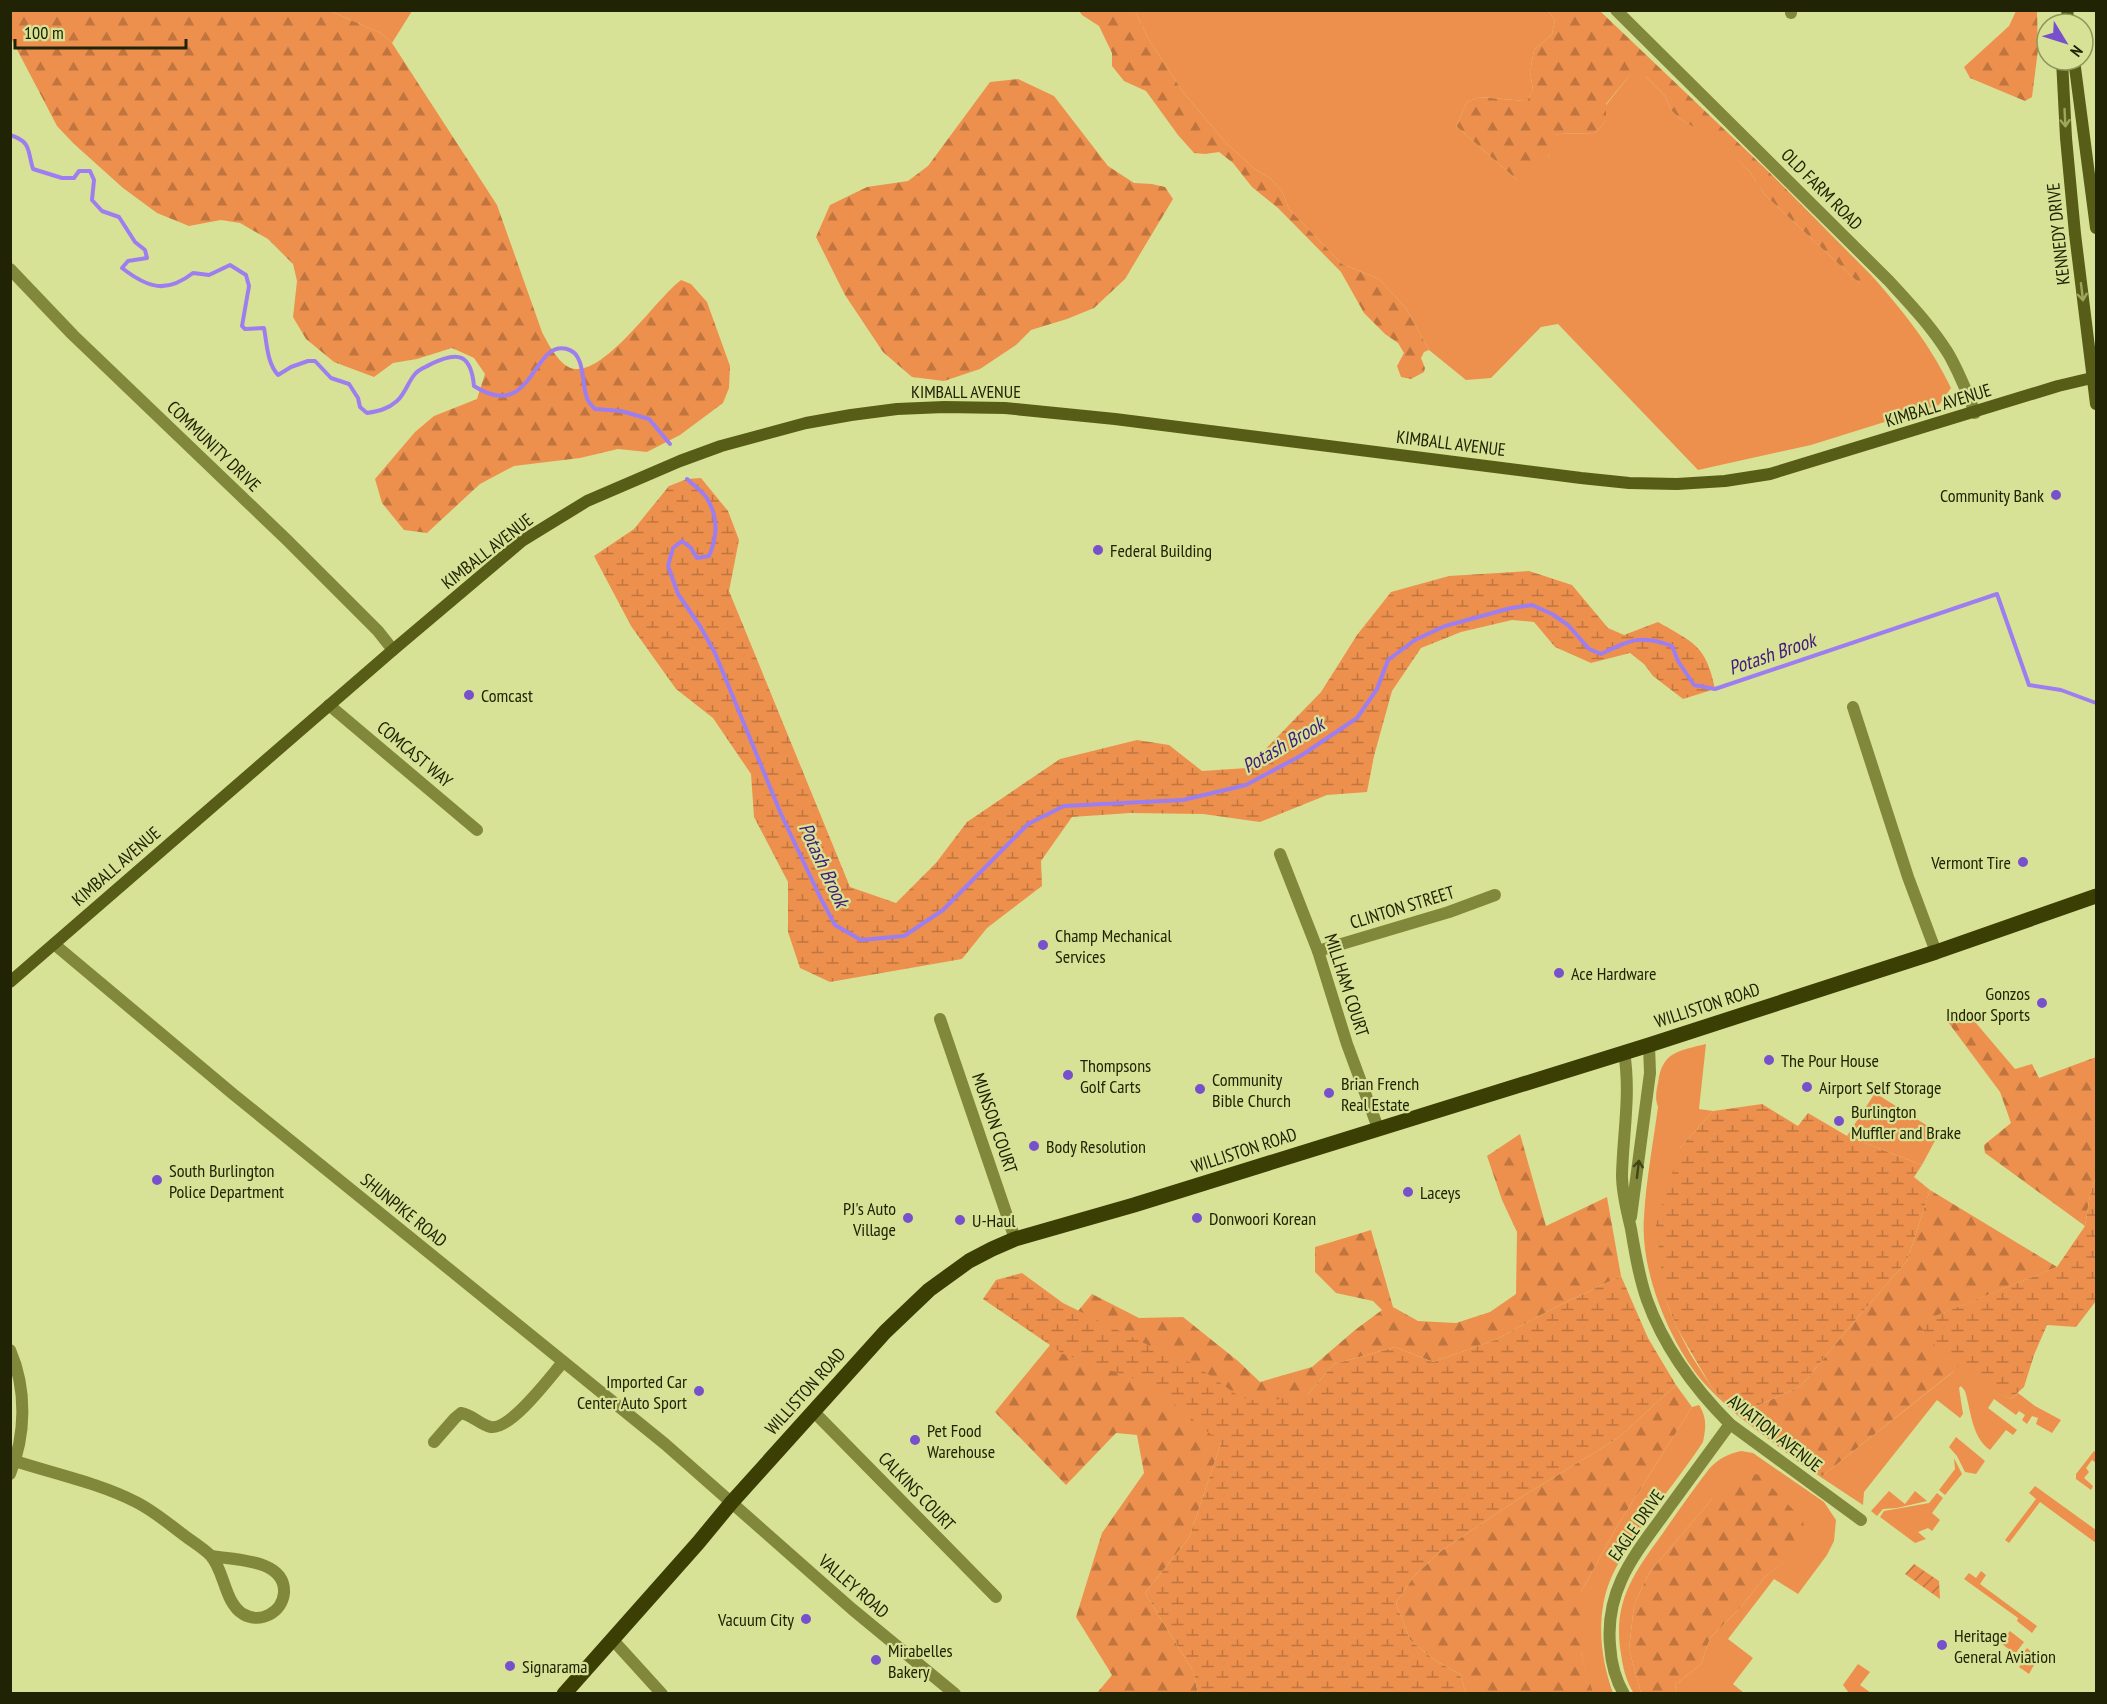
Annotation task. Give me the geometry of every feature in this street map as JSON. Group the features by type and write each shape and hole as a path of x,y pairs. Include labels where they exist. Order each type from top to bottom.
{"main road":[{"name":"KENNEDY DRIVE","path":"2063,72 2073,213 2097,404"},
{"path":"2076,72 2097,228"},
{"name":"KIMBALL AVENUE","path":"10,982 393,650 522,542 587,501 721,446 773,431 851,415 897,409 945,407 1041,411 1629,483 1717,482 1770,474 2067,383 2094,377"},
{"name":"WILLISTON ROAD","path":"564,1694 885,1332 929,1290 969,1261 1015,1239 1134,1205 1649,1045 1936,952 2097,896"}],"street":[{"name":"OLD FARM ROAD","path":"1616,10 1889,281 1926,321 1960,375 1975,412"},
{"name":"COMMUNITY DRIVE","path":"10,269 73,335 378,630 393,650"},
{"name":"COMCAST WAY","path":"329,705 477,830"},
{"path":"1853,707 1908,877 1936,952"},
{"name":"MILLHAM COURT","path":"1280,854 1318,951 1347,1044 1378,1128"},
{"name":"CLINTON STREET","path":"1318,951 1449,912 1495,895"},
{"name":"SHUNPIKE ROAD","path":"54,944 233,1094 665,1444 731,1503"},
{"name":"MUNSON COURT","path":"940,1019 1015,1239"},
{"name":"AVIATION AVENUE","path":"1630,1227 1650,1073 1649,1045"},
{"name":"AVIATION AVENUE","path":"1624,1052 1628,1094 1622,1175 1623,1198 1640,1275 1657,1322 1689,1378 1714,1409 1730,1424 1861,1520"},
{"path":"10,1350 19,1377 22,1412 15,1461 10,1474"},
{"path":"434,1442 461,1413 491,1427 506,1424 563,1362"},
{"name":"CALKINS COURT","path":"813,1411 996,1597"},
{"name":"EAGLE DRIVE","path":"1624,1694 1613,1666 1609,1631 1609,1619 1616,1589 1631,1560 1730,1424"},
{"path":"15,1461 98,1487 137,1503 211,1556 238,1610 248,1616 259,1618 270,1615 278,1608 283,1598 284,1586 276,1572 261,1564 211,1556"},
{"name":"VALLEY ROAD","path":"731,1503 852,1609 955,1694"},
{"path":"612,1639 662,1694"}],"green space":[{"path":"10,11 330,11 381,33 392,43 497,205 542,332 560,360 570,368 576,369 589,367 602,359 617,347 681,280 691,284 707,302 730,366 729,388 723,403 680,435 647,452 618,449 580,458 514,466 480,484 427,533 404,530 382,503 375,479 415,432 434,416 477,399 485,374 474,358 452,348 417,359 393,363 374,377 334,362 306,339 293,317 297,281 293,264 268,239 240,223 221,220 189,226 157,213 123,188 57,126 11,38"},
{"path":"330,11 412,11 392,43 381,33"},
{"path":"1079,11 1135,11 1148,38 1183,92 1226,143 1256,170 1270,178 1282,191 1289,209 1342,264 1379,279 1406,308 1429,350 1424,352 1421,358 1425,368 1424,372 1411,379 1401,377 1397,366 1404,353 1398,343 1385,334 1364,313 1341,272 1278,208 1252,187 1233,163 1219,152 1194,153 1146,91 1124,81 1112,66 1112,53 1099,26"},
{"path":"1135,11 1548,11 1555,20 1552,34 1534,50 1530,72 1533,90 1527,101 1479,97 1467,102 1456,126 1517,180 1548,160 1550,141 1558,134 1595,133 1606,121 1606,105 1629,76 1645,76 1665,96 1671,110 1680,119 1718,140 1750,172 1765,195 1860,284 1867,284 1873,277 1916,330 1951,388 1939,405 1811,445 1698,470 1558,324 1541,327 1491,378 1466,380 1429,350 1406,308 1379,279 1342,264 1289,209 1282,191 1270,178 1256,170 1226,143 1183,92 1148,38"},
{"path":"1548,11 1600,11 1770,173 1873,277 1867,285 1860,284 1765,195 1750,172 1718,141 1680,119 1671,110 1665,96 1645,76 1629,76 1606,104 1606,121 1595,133 1558,134 1551,141 1548,160 1529,180 1517,180 1456,126 1467,102 1479,97 1527,101 1533,90 1530,72 1534,50 1552,34 1555,20"},
{"path":"2016,11 2037,11 2035,12 2035,72 2032,97 2025,101 1970,78 1964,67 2009,26"},
{"path":"1018,79 1054,96 1108,166 1134,183 1165,187 1173,199 1125,279 1094,308 1031,330 1016,345 980,369 944,381 912,377 883,352 845,295 816,237 830,205 867,187 908,181 928,166 990,82"},
{"path":"701,478 728,511 739,540 729,591 850,887 896,903 936,863 967,822 1060,759 1137,740 1169,745 1202,771 1247,768 1321,692 1357,635 1391,592 1449,576 1529,571 1572,585 1608,628 1624,635 1658,622 1689,641 1703,654 1715,689 1683,699 1653,676 1644,664 1630,653 1591,663 1555,647 1534,622 1512,620 1461,632 1421,648 1392,691 1374,756 1367,792 1327,795 1260,822 1203,814 1130,813 1072,817 1041,861 1042,886 987,928 962,959 830,982 800,968 788,932 788,882 754,817 751,774 713,718 676,689 631,626 594,556 634,529 669,486 687,479"},
{"path":"1962,1011 1970,1016 2015,1069 2032,1064 2039,1078 2096,1057 2096,1176 2085,1226 1985,1153 1984,1145 2011,1123 2000,1092 1945,1018"},
{"path":"1706,1044 1699,1109 1713,1111 1680,1148 1665,1298 1691,1355 1712,1388 1737,1415 1700,1378 1674,1338 1657,1299 1646,1257 1644,1237 1645,1203 1658,1107 1656,1095 1660,1072 1663,1064 1673,1054"},
{"path":"1875,1093 1939,1133 1922,1165 1847,1136"},
{"path":"1762,1104 1798,1126 1808,1113 1847,1136 1922,1165 1914,1177 1930,1190 1907,1261 1801,1386 1737,1415 1712,1388 1677,1328 1665,1298 1656,1225 1680,1148 1713,1111"},
{"path":"1520,1134 1546,1226 1607,1197 1621,1276 1495,1340 1433,1362 1395,1347 1334,1364 1308,1394 1221,1443 1189,1538 1145,1593 1193,1671 1198,1693 1097,1693 1112,1675 1076,1617 1102,1533 1144,1473 1137,1435 1116,1433 1066,1485 995,1412 1092,1294 1139,1318 1183,1317 1238,1361 1260,1382 1312,1367 1382,1310 1373,1301 1336,1293 1315,1272 1315,1247 1371,1230 1393,1307 1418,1321 1456,1323 1490,1312 1516,1294 1517,1232 1502,1200 1487,1156"},
{"path":"2096,1176 2096,1301 2076,1327 2047,1325 2024,1387 2011,1399 2000,1394 1976,1374 1952,1365 1944,1358 1918,1323 2057,1267 2085,1226"},
{"path":"1930,1190 2057,1267 1919,1323 1954,1371 1822,1476 1801,1464 1737,1415 1801,1386 1907,1261"},
{"path":"1022,1273 1063,1303 1148,1345 1194,1364 1240,1397 1262,1402 1308,1394 1334,1364 1395,1347 1433,1362 1495,1340 1621,1276 1648,1338 1676,1385 1618,1438 1520,1498 1441,1551 1414,1576 1396,1603 1410,1640 1436,1661 1460,1674 1466,1693 1198,1693 1193,1671 1145,1593 1189,1538 1221,1443 1150,1384 1063,1354 983,1299 996,1280"},
{"path":"1944,1358 1980,1376 2011,1399 2018,1393 2035,1406 2061,1420 2052,1433 2036,1424 2038,1418 2032,1416 2027,1424 2022,1420 2025,1415 2019,1411 2016,1415 1994,1399 1988,1408 2017,1430 2013,1435 2006,1430 1990,1450 1979,1439 1965,1391 1961,1386 1959,1388 1963,1414 1960,1418 1937,1400 1864,1492 1863,1505 1801,1464 1822,1476 1953,1372"},
{"path":"1676,1385 1692,1407 1616,1528 1581,1592 1581,1653 1593,1693 1466,1693 1460,1674 1436,1661 1410,1640 1396,1603 1414,1576 1441,1551 1520,1498 1618,1438"},
{"path":"1699,1405 1705,1423 1703,1442 1631,1542 1612,1576 1603,1605 1601,1635 1605,1665 1613,1693 1592,1693 1581,1653 1581,1592 1616,1528 1692,1407"},
{"path":"1956,1437 1985,1461 1976,1474 1965,1472 1957,1456 1949,1447"},
{"path":"1741,1451 1753,1453 1824,1502 1836,1520 1834,1541 1827,1555 1798,1594 1774,1579 1728,1639 1753,1658 1733,1684 1744,1693 1677,1693 1675,1685 1701,1664 1710,1638 1740,1608 1766,1576 1806,1544 1712,1499 1649,1573 1634,1605 1629,1649 1641,1693 1634,1694 1624,1669 1619,1636 1623,1603 1628,1589 1643,1561 1709,1469 1723,1457"},
{"path":"2094,1451 2096,1452 2096,1463 2092,1460 2086,1468 2089,1472 2084,1478 2093,1486 2091,1490 2076,1479 2076,1474"},
{"path":"1954,1458 1962,1474 1945,1495 1939,1490 1955,1469"},
{"path":"1743,1472 1760,1475 1803,1520 1806,1545 1766,1576 1740,1608 1710,1638 1701,1664 1675,1685 1677,1693 1641,1693 1629,1649 1634,1605 1649,1573 1712,1499"},
{"path":"2035,1486 2096,1530 2096,1543 2040,1502 2009,1543 2005,1540 2036,1499 2029,1493"},
{"path":"1889,1491 1905,1504 1915,1491 1927,1501 1883,1509 1877,1516 1871,1511"},
{"path":"1937,1493 1943,1498 1932,1513 1940,1520 1932,1531 1928,1528 1918,1532 1926,1539 1915,1543 1880,1517 1884,1511 1929,1503"},
{"path":"1914,1564 1939,1581 1940,1599 1905,1574"},
{"path":"1981,1571 1986,1575 1980,1584 2037,1626 2032,1633 2017,1621 2018,1618 1964,1579 1969,1573 1976,1578"},
{"path":"2010,1631 2024,1642 2015,1654 2002,1644"},
{"path":"2027,1648 2038,1658 2029,1674 2019,1667 2024,1661 2020,1657"},
{"path":"1858,1664 1870,1672 1860,1685 1871,1693 1849,1693 1843,1685"}],"waterway":[{"name":"Potash Brook","path":"10,135 22,141 28,148 33,169 62,178 74,178 79,171 90,171 94,180 92,200 102,211 119,217 135,242 145,250 147,258 128,261 122,268 131,275 157,286 174,284 193,273 209,275 230,265 246,275 249,286 242,326 245,329 264,328 270,359 278,375 291,367 315,361 331,378 349,384 358,398 360,407 367,413 394,404 417,372 449,357 462,358 466,362 470,368 474,386 494,395 508,395 530,378 546,356 555,349 567,349 573,352 580,363 585,392 595,409 621,411 649,419 670,444"},
{"name":"Potash Brook","path":"687,479 708,500 714,514 715,535 709,556 697,558 691,548 682,541 673,548 668,566 678,594 715,653 781,814 820,897 835,925 861,940 904,936 943,910 1028,824 1064,806 1183,800 1246,785 1302,755 1357,718 1377,689 1388,660 1415,640 1445,626 1511,608 1532,605 1552,614 1568,625 1589,649 1601,654 1636,640 1652,640 1672,646 1678,661 1694,685 1715,689 1997,594 2029,685 2061,690 2096,703"}],"place":[{"name":"Community Bank","path":"2056,495"},
{"name":"Federal Building","path":"1098,550"},
{"name":"Comcast","path":"469,695"},
{"name":"Vermont Tire","path":"2023,862"},
{"name":"Champ Mechanical Services","path":"1043,945"},
{"name":"Ace Hardware","path":"1559,973"},
{"name":"Gonzos Indoor Sports","path":"2042,1003"},
{"name":"The Pour House","path":"1769,1060"},
{"name":"Thompsons Golf Carts","path":"1068,1075"},
{"name":"Airport Self Storage","path":"1807,1087"},
{"name":"Community Bible Church","path":"1200,1089"},
{"name":"Brian French Real Estate","path":"1329,1093"},
{"name":"Burlington Muffler and Brake","path":"1839,1121"},
{"name":"Body Resolution","path":"1034,1146"},
{"name":"South Burlington Police Department","path":"157,1180"},
{"name":"Laceys","path":"1408,1192"},
{"name":"PJ's Auto Village","path":"908,1218"},
{"name":"Donwoori Korean","path":"1197,1218"},
{"name":"U-Haul","path":"960,1220"},
{"name":"Imported Car Center Auto Sport","path":"699,1391"},
{"name":"Pet Food Warehouse","path":"915,1440"},
{"name":"Vacuum City","path":"806,1619"},
{"name":"Heritage General Aviation","path":"1942,1645"},
{"name":"Mirabelles Bakery","path":"876,1660"},
{"name":"Signarama","path":"510,1666"}]}
